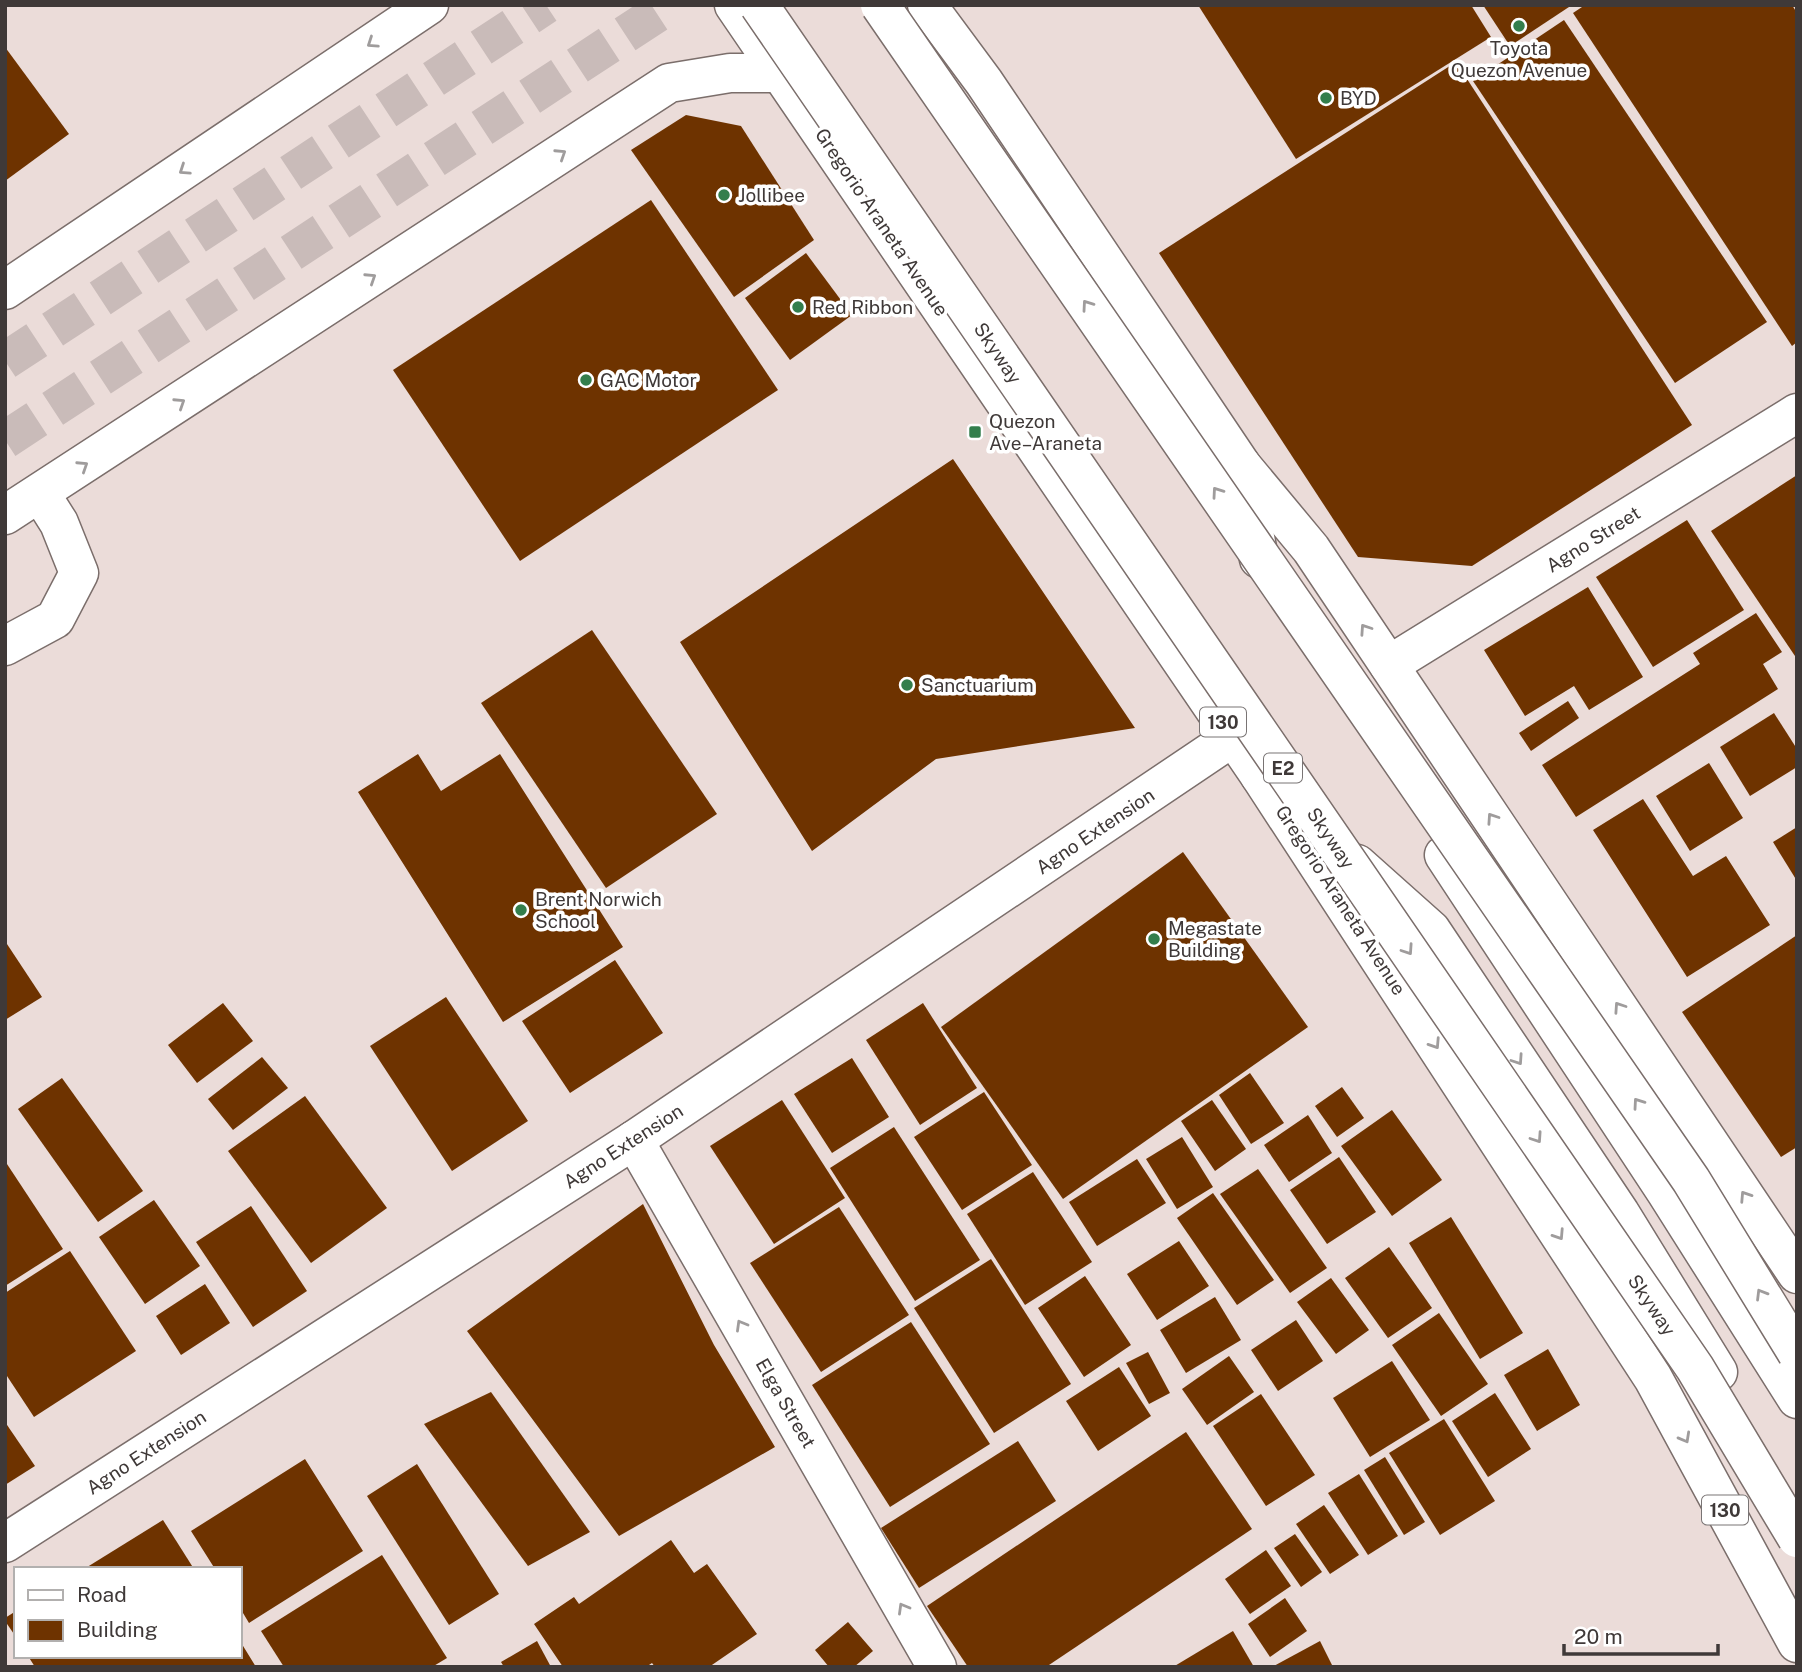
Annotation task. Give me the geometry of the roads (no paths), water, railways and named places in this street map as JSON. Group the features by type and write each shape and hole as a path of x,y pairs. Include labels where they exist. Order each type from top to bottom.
{"main road":[{"path":"5,290 429,5"},
{"name":"Gregorio Araneta Avenue","path":"734,5 1260,776 1653,1378 1797,1643"},
{"name":"Skyway","path":"759,5 1687,1357 1797,1538"},
{"path":"880,5 1691,1180 1797,1353"},
{"path":"927,5 984,82 1242,466 1311,549 1797,1273"},
{"path":"5,515 669,83 730,72 781,73"},
{"name":"Agno Street","path":"1389,665 1797,413"},
{"path":"1242,466 1263,582 1666,1192 1797,1399"},
{"path":"5,646 55,619 79,573 58,523 40,493"},
{"name":"Agno Extension","path":"5,1543 634,1140 1233,737"},
{"path":"1260,776 1431,930 1620,1213 1797,1501"},
{"name":"Elga Street","path":"634,1140 937,1667"}],"tunnel":[{"path":"5,361 546,5"},
{"path":"5,440 670,5"}],"place":[{"name":"Toyota Quezon Avenue","path":"1519,26"},
{"name":"BYD","path":"1326,98"},
{"name":"Jollibee","path":"724,195"},
{"name":"Red Ribbon","path":"798,307"},
{"name":"GAC Motor","path":"586,380"},
{"name":"Quezon Ave–Araneta","path":"975,432"},
{"name":"Sanctuarium","path":"907,685"},
{"name":"Brent Norwich School","path":"521,910"},
{"name":"Megastate Building","path":"1154,939"}]}
